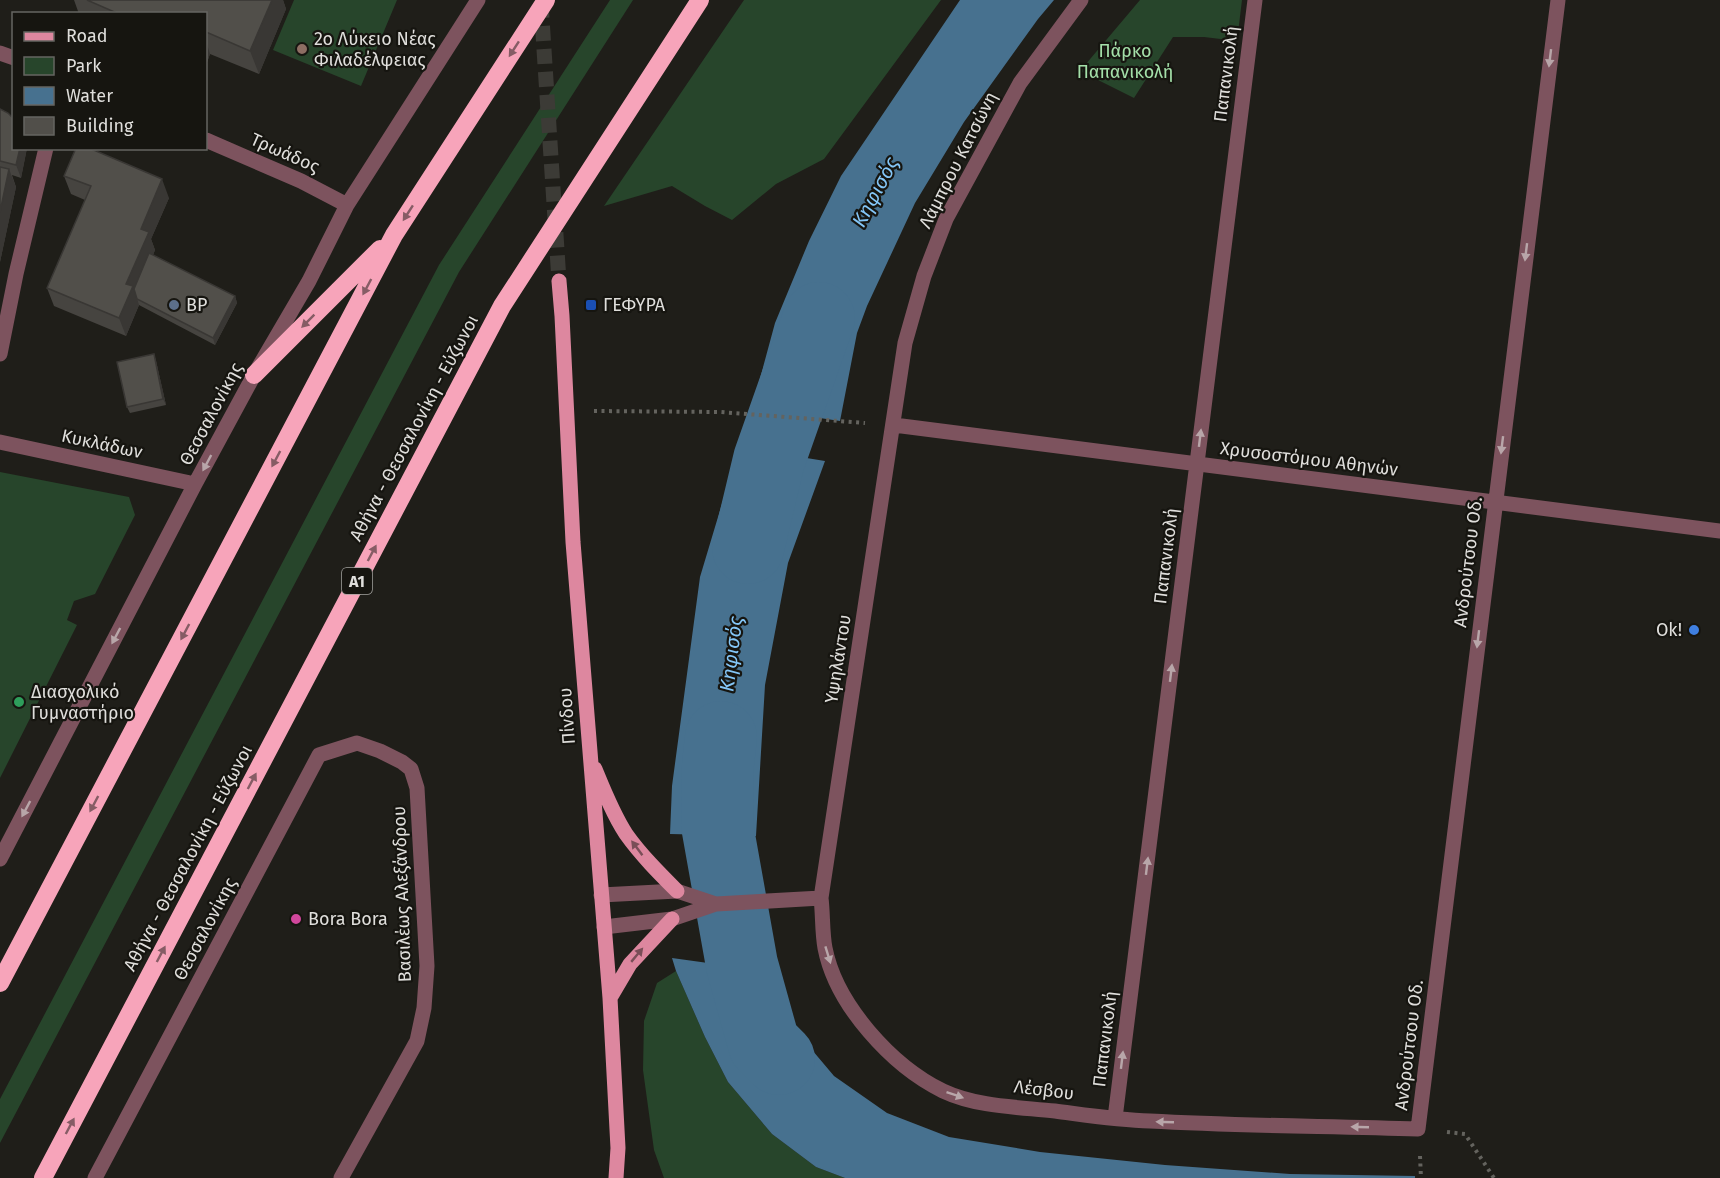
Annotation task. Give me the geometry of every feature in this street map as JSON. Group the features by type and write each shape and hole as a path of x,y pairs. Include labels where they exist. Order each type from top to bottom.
{"highway":[{"path":"0,983 394,235 546,0"},
{"name":"Αθήνα - Θεσσαλονίκη - Εύζωνοι","path":"43,1178 502,306 700,0"},
{"path":"254,375 394,235"}],"main road":[{"name":"Πίνδου","path":"558,281 562,316 573,542 610,998 618,1148"},
{"path":"589,755 608,801 626,833 677,891"},
{"path":"610,998 630,964 672,919"},
{"path":"616,1178 618,1148"},
{"path":"618,1148 624,1178"}],"street":[{"name":"Θεσσαλονίκης","path":"0,859 195,484 309,280 347,205 478,0"},
{"name":"Λάμπρου Κατσώνη","path":"894,426 904,343 924,276 946,219 1020,83 1081,0"},
{"name":"Παπανικολή","path":"1115,1118 1255,0"},
{"name":"Ανδρούτσου Οδ.","path":"1418,1129 1558,0"},
{"name":"Τρωάδος","path":"207,140 301,181 347,205"},
{"path":"0,354 16,274 46,150"},
{"name":"Χρυσοστόμου Αθηνών","path":"894,426 1720,531"},
{"name":"Υψηλάντου","path":"821,898 894,426"},
{"name":"Κυκλάδων","path":"0,442 195,484"},
{"name":"Θεσσαλονίκης","path":"95,1178 319,755 357,743 380,752"},
{"name":"Βασιλέως Αλεξάνδρου","path":"341,1178 417,1041 424,1008 427,966 417,788 411,769 402,762 380,752"},
{"path":"601,895 677,891 716,904"},
{"path":"604,927 672,919 716,904 821,898"},
{"name":"Λέσβου","path":"821,898 825,948 835,978 849,1003 870,1032 895,1058 917,1076 945,1091 976,1102 1148,1121 1418,1129"}],"path":[{"path":"566,411 720,412 894,426"},
{"path":"1418,1129 1466,1134 1494,1178"}],"green space":[{"path":"294,0 397,0 361,86 273,50"},
{"path":"610,0 633,0 459,272 0,1143 0,1099 439,265"},
{"path":"744,0 941,0 824,159 776,184 732,220 672,186 604,206"},
{"name":"Πάρκο Παπανικολή","path":"1140,0 1242,0 1237,41 1204,37 1173,37 1134,98 1080,71"},
{"name":"Διασχολικό Γυμναστήριο","path":"0,472 129,497 135,515 95,594 74,601 67,620 77,625 0,778"},
{"path":"676,971 728,1082 772,1134 816,1167 845,1178 664,1178 654,1150 643,1070 644,1021 657,983"}],"water":[{"path":"960,0 1054,0 964,122 915,203 867,306 857,333 840,421 752,408 775,323 809,241 841,176"},
{"path":"739,447 825,461 788,563 765,685 756,836 670,834 672,786 700,577"},
{"path":"672,958 766,971 791,1025 834,1076 887,1113 949,1137 1040,1152 1165,1165 1290,1174 1415,1176 1415,1178 845,1178 816,1167 772,1134 728,1082 705,1037"}],"building":[{"path":"87,0 272,0 250,51 207,32 207,12 114,12"},
{"path":"0,109 12,117 12,150 20,150 16,165 0,161"},
{"path":"75,150 94,150 162,179 141,229 149,232 126,284 133,286 119,318 47,288 91,186 64,176"},
{"path":"0,167 9,169 0,212"},
{"path":"149,253 235,296 213,338 137,299 134,289"},
{"path":"154,354 163,399 127,407 117,362"}],"waterway":[{"name":"Κηφισός","path":"748,548 769,460 819,318"},
{"name":"Κηφισός","path":"721,737 717,825 742,965 764,1044 779,1059"}],"tunnel":[{"path":"541,3 559,281"}],"place":[{"name":"2ο Λύκειο Νέας Φιλαδέλφειας","path":"302,49"},
{"name":"BP","path":"174,305"},
{"name":"ΓΕΦΥΡΑ","path":"591,305"},
{"name":"Ok!","path":"1694,630"},
{"name":"Διασχολικό Γυμναστήριο","path":"19,702"},
{"name":"Bora Bora","path":"296,919"}]}
